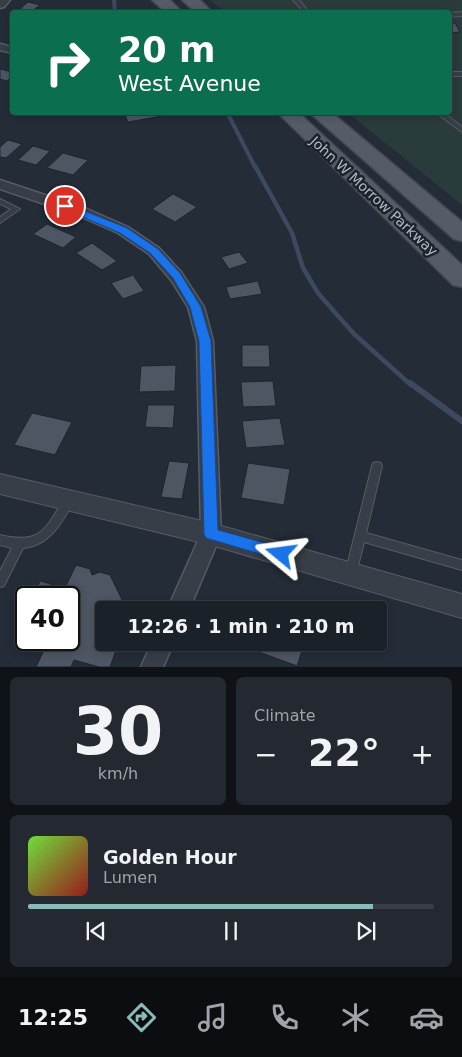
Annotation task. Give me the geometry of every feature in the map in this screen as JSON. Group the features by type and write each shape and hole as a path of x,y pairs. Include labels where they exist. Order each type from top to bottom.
{"main road":[{"path":"160,0 172,10"},
{"path":"190,0 202,10"},
{"name":"John W Morrow Parkway","path":"289,115 462,279"},
{"name":"John W Morrow Parkway","path":"322,115 462,234"}],"street":[{"path":"0,5 5,0"},
{"path":"0,184 82,212 123,230 154,251 176,276 196,307 205,341 211,534 182,601"},
{"path":"0,484 211,534 462,606"},
{"path":"152,667 159,651"}],"lane":[{"path":"296,0 305,10"},
{"path":"442,115 462,130"},
{"path":"0,201 16,209 0,221"},
{"path":"351,574 378,466"},
{"path":"0,540 19,545 34,543 50,532 69,500"},
{"path":"360,536 462,565"},
{"path":"0,582 19,545"}],"shaded area":[{"path":"210,0 462,0 462,205 350,115 452,115 452,10 222,10"}],"building":[{"path":"28,2 40,5 33,10 20,9"},
{"path":"455,23 460,32 452,33 452,24"},
{"path":"0,69 10,72 10,78 7,81 0,79"},
{"path":"125,115 162,116 128,122"},
{"path":"8,140 22,144 6,158 0,157 0,147"},
{"path":"33,146 50,151 36,165 18,160"},
{"path":"63,153 88,160 73,175 47,168"},
{"path":"173,194 197,207 175,222 152,209"},
{"path":"47,224 76,237 63,248 33,234"},
{"path":"92,243 117,261 102,270 76,253"},
{"path":"239,252 248,263 229,269 221,257"},
{"path":"133,275 144,291 123,299 111,283"},
{"path":"258,281 262,294 230,299 226,287"},
{"path":"242,345 269,345 270,367 242,367"},
{"path":"176,365 175,391 139,392 141,366"},
{"path":"273,381 276,406 243,407 241,382"},
{"path":"148,405 175,405 173,428 145,427"},
{"path":"32,413 72,422 55,455 14,445"},
{"path":"280,418 285,445 246,448 242,421"},
{"path":"169,461 189,463 182,499 161,497"},
{"path":"248,463 290,469 284,505 241,498"},
{"path":"76,565 90,569 92,575 100,572 110,575 123,601 95,601 95,651 116,651 110,667 99,667 74,660 71,667 36,667 44,651 80,651 80,586 66,586"},
{"path":"40,581 58,586 38,586"},
{"path":"259,651 302,651 297,666"}],"waterway":[{"path":"114,0 115,10"},
{"path":"229,115 255,167"},
{"path":"255,166 292,233 303,268 318,293 354,334 411,385"},
{"path":"410,383 462,421"}],"route":[{"path":"65,206 123,230 154,251 176,276 196,307 205,341 211,534 281,554"}]}
